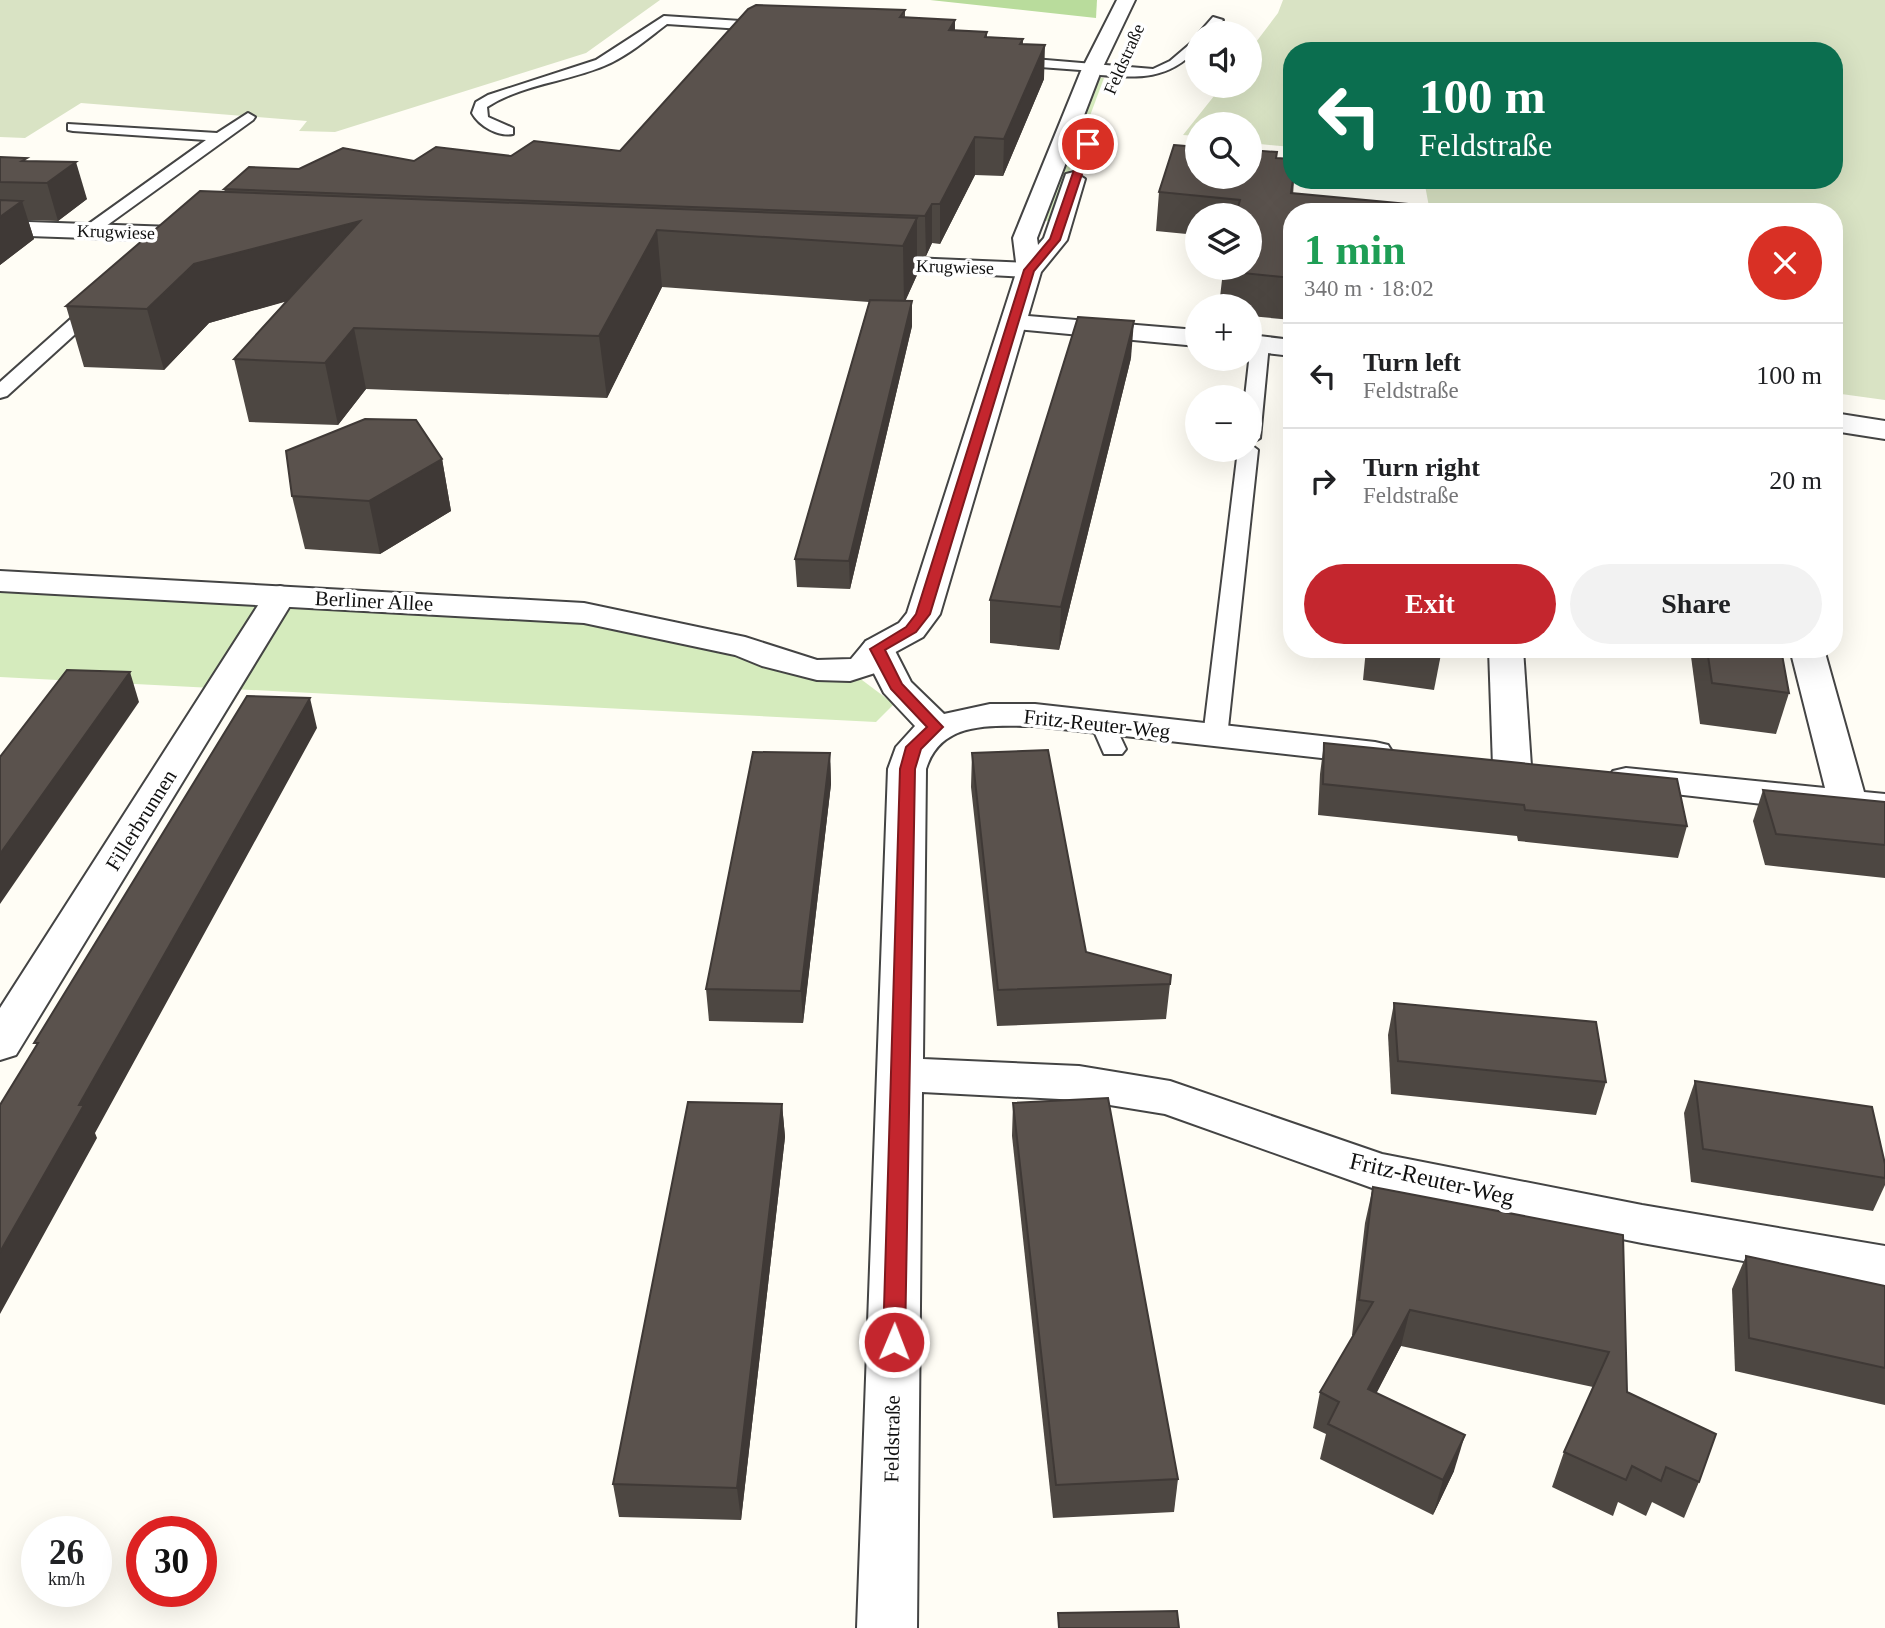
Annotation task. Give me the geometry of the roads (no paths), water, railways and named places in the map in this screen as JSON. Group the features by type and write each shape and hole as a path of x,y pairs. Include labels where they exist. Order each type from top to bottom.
{"street":[{"name":"Feldstraße","path":"1030,270 1025,238 1092,69 1124,5"},
{"name":"Feldstraße","path":"1107,96 1129,45"},
{"name":"Feldstraße","path":"877,649 911,629 923,614 1030,270 1055,240 1083,156"},
{"name":"Krugwiese","path":"0,228 231,236"},
{"name":"Krugwiese","path":"835,262 1030,270"},
{"path":"1015,323 1185,337"},
{"path":"1262,344 1283,347"},
{"path":"1843,423 1885,430"},
{"name":"Berliner Allee","path":"0,581 584,613 745,647 774,659 817,670 850,671 863,666 877,649"},
{"name":"Fillerbrunnen","path":"0,1044 280,596"},
{"path":"877,649 896,686 936,727"},
{"path":"1505,658 1498,765 1552,771"},
{"path":"1809,658 1848,803"},
{"name":"Fritz-Reuter-Weg","path":"936,727 990,715 1035,715 1107,735 1215,737 1404,756"},
{"name":"Feldstraße","path":"887,1628 907,769 914,747 936,727"},
{"path":"1592,775 1885,806"},
{"name":"Fritz-Reuter-Weg","path":"901,1075 974,1076 1079,1083 1170,1098 1378,1172 1642,1224 1885,1266"}],"lane":[{"path":"508,131 483,120 479,113 481,105 503,93 594,66 617,55 664,20 786,28"},
{"path":"999,57 1038,65 1170,70 1185,55"},
{"path":"89,231 248,117"},
{"path":"73,127 220,137"},
{"path":"156,252 176,234"},
{"path":"0,392 116,288"},
{"path":"1215,737 1247,462"}]}
